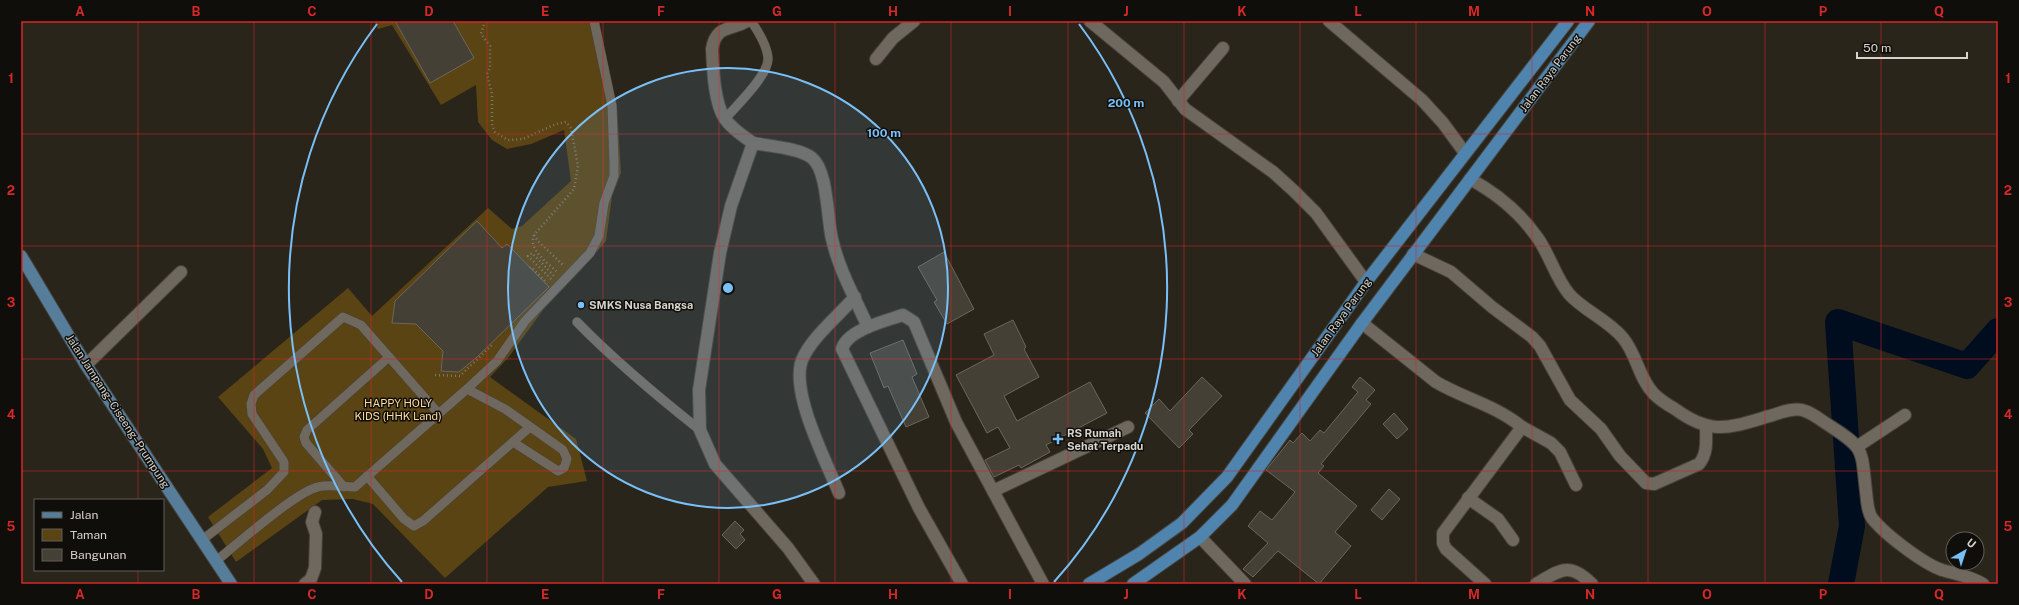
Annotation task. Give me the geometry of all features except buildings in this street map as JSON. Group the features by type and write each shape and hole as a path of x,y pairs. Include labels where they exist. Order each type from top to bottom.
{"highway":[{"name":"Jalan Raya Parung","path":"1089,584 1139,554 1182,523 1227,477 1366,282 1568,21"},
{"name":"Jalan Raya Parung","path":"1133,584 1200,537 1232,505 1362,323 1589,21"}],"main road":[{"name":"Jalan Jampang–Ciseeng–Prumpung","path":"21,256 86,365 231,584"}],"street":[{"path":"747,21 721,31 714,41 713,67 719,107 725,119 753,143 804,153 815,162 822,177 832,239 839,264 868,327"},
{"path":"876,59 894,38 914,21"},
{"path":"1090,21 1164,82 1185,109 1273,172 1316,213 1366,282"},
{"path":"1329,21 1422,100 1444,123 1465,153"},
{"path":"1178,101 1223,48"},
{"path":"753,143 732,206 720,253 698,390 700,430 715,464 788,548 814,584"},
{"path":"1470,179 1492,191 1511,208 1538,238 1555,272 1570,295 1607,323 1622,337 1632,351 1642,377 1654,394 1687,418 1706,427 1720,428 1748,422 1785,411 1804,410 1854,442 1861,454 1867,505 1871,517 1892,536 1930,565 1976,580 1983,584"},
{"path":"1413,254 1451,272 1492,307 1532,336 1540,346 1570,400 1602,429 1620,456 1646,483 1654,484 1699,464 1704,458 1706,450 1706,427"},
{"path":"86,365 181,272"},
{"path":"839,493 813,431 801,390 799,376 802,360 809,347 855,297"},
{"path":"962,584 919,508 843,353 844,345 847,339 868,327 903,315 914,322 956,422 1043,584"},
{"path":"1362,323 1436,382 1448,389 1495,408 1522,427 1551,443 1560,452 1576,485"},
{"path":"1854,442 1905,415"},
{"path":"993,491 1128,427"},
{"path":"1485,584 1446,549 1442,537 1444,530 1522,427"},
{"path":"1468,498 1498,519 1514,540"},
{"path":"305,584 311,579 315,568 316,534 312,522 315,512"},
{"path":"1200,537 1245,584"},
{"path":"1536,584 1556,572 1566,569 1576,570 1592,584"}],"lane":[{"path":"216,561 291,502 309,490 317,487 355,487 497,361 525,321 571,273 595,245 601,226 604,203 614,176 612,106 594,21"},
{"path":"725,119 759,80 767,65 768,55 751,21"},
{"path":"202,540 267,490 284,472 284,462 252,414 251,404 254,395 343,317 361,325 439,414"},
{"path":"577,322 604,350 634,377 700,430"},
{"path":"344,487 306,443 304,437 307,430 389,358"},
{"path":"467,389 505,409 563,450 567,459 564,468 558,472 513,442"},
{"path":"367,476 404,519 414,526 422,521 530,427"}],"path":[{"path":"485,21 481,34 490,46 490,68 487,74 492,94 492,124 495,132 508,140 523,139 556,124 566,122 571,128 578,166 574,189 534,235 534,249 560,274 556,278 532,253 528,256 553,281 549,286 531,267 530,268"},
{"path":"534,235 538,241 571,273"}],"green space":[{"name":"HAPPY HOLY KIDS (HHK Land)","path":"374,21 599,21 617,108 621,173 612,196 606,241 543,310 508,358 490,377 576,439 587,481 548,487 445,578 373,504 353,499 322,500 236,562 208,517 272,468 263,449 218,397 348,288 372,316 488,208 512,229 522,226 571,181 564,130 531,144 507,149 492,140 478,122 476,85 441,105 392,25 378,29"}],"waterway":[{"path":"1841,584 1852,526 1838,322 1967,366 1998,331"}],"place":[{"name":"SMKS Nusa Bangsa","path":"581,305"},
{"name":"RS Rumah Sehat Terpadu","path":"1058,439"}]}
